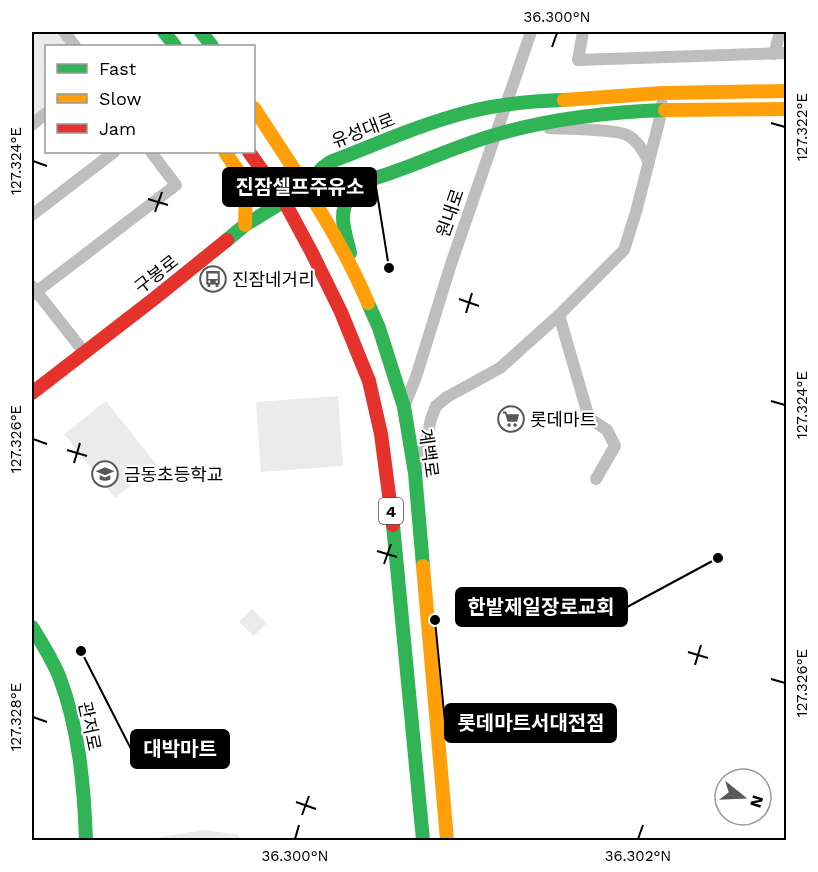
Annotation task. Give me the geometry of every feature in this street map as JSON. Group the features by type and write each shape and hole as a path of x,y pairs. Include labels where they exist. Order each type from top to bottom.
{"main road":[{"path":"164,32 174,45"},
{"path":"201,32 211,45"},
{"name":"유성대로","path":"306,188 322,168 330,162 435,122 469,112 535,101 662,93 786,91"},
{"path":"306,188 345,186 375,178 497,134 584,117 662,110 786,109"},
{"name":"계백로","path":"255,110 306,188 355,272 379,328 404,407 415,473 447,840"},
{"path":"226,153 240,174 246,189 245,225"},
{"name":"4","path":"250,153 284,201 341,312 369,381 381,434 392,516 423,840"},
{"path":"355,272 343,225 343,210 350,198 375,178"},
{"name":"구봉로","path":"32,393 245,225 306,188"},
{"name":"관저로","path":"32,627 56,669 71,715 82,775 86,840"}],"street":[{"path":"64,32 74,45"},
{"name":"원내로","path":"404,407 531,32"},
{"path":"583,32 578,60 780,53 780,32"},
{"path":"415,473 426,442 430,419 436,406 501,368 559,315 624,250 662,110 662,93"},
{"path":"32,125 45,114"},
{"path":"527,127 613,131 628,134 638,143 649,162"},
{"path":"32,215 113,153"},
{"path":"84,352 33,291 176,185 153,153"},
{"path":"559,315 589,418 607,430 615,446 596,479"}],"shaded area":[{"path":"56,32 66,45 45,45 45,107 32,117 32,33"},
{"path":"338,396 343,466 261,472 256,402"},
{"path":"106,401 157,465 115,498 64,434"},
{"path":"252,609 267,623 254,636 239,622"},
{"path":"205,830 239,835 240,840 153,840 153,838"}],"traffic: fast":[{"path":"164,32 174,45"},
{"path":"201,32 211,45"},
{"path":"227,240 245,225 306,188 322,168 330,162 468,112 516,103 564,100"},
{"path":"306,188 337,187 366,181 479,140 538,124 623,112 665,110"},
{"path":"350,253 343,223 346,202 375,178"},
{"path":"368,303 379,328 404,407 415,473 423,566"},
{"path":"393,525 423,840"},
{"path":"32,627 47,651 66,696 76,736 82,778 86,840"}],"traffic: slow":[{"path":"564,100 662,93 786,91"},
{"path":"665,110 786,109"},
{"path":"255,110 330,228 368,303"},
{"path":"226,153 240,174 246,189 245,225"},
{"path":"423,566 447,840"}],"traffic: jam":[{"path":"250,153 284,201 311,251 341,312 369,381 381,434 393,525"},
{"path":"32,393 227,240"}],"place":[{"name":"진잠셀프주유소","path":"389,268"},
{"name":"진잠네거리","path":"213,279"},
{"name":"롯데마트","path":"511,419"},
{"name":"금동초등학교","path":"105,474"},
{"name":"한밭제일장로교회","path":"718,558"},
{"name":"롯데마트서대전점","path":"435,620"},
{"name":"대박마트","path":"81,651"}]}
